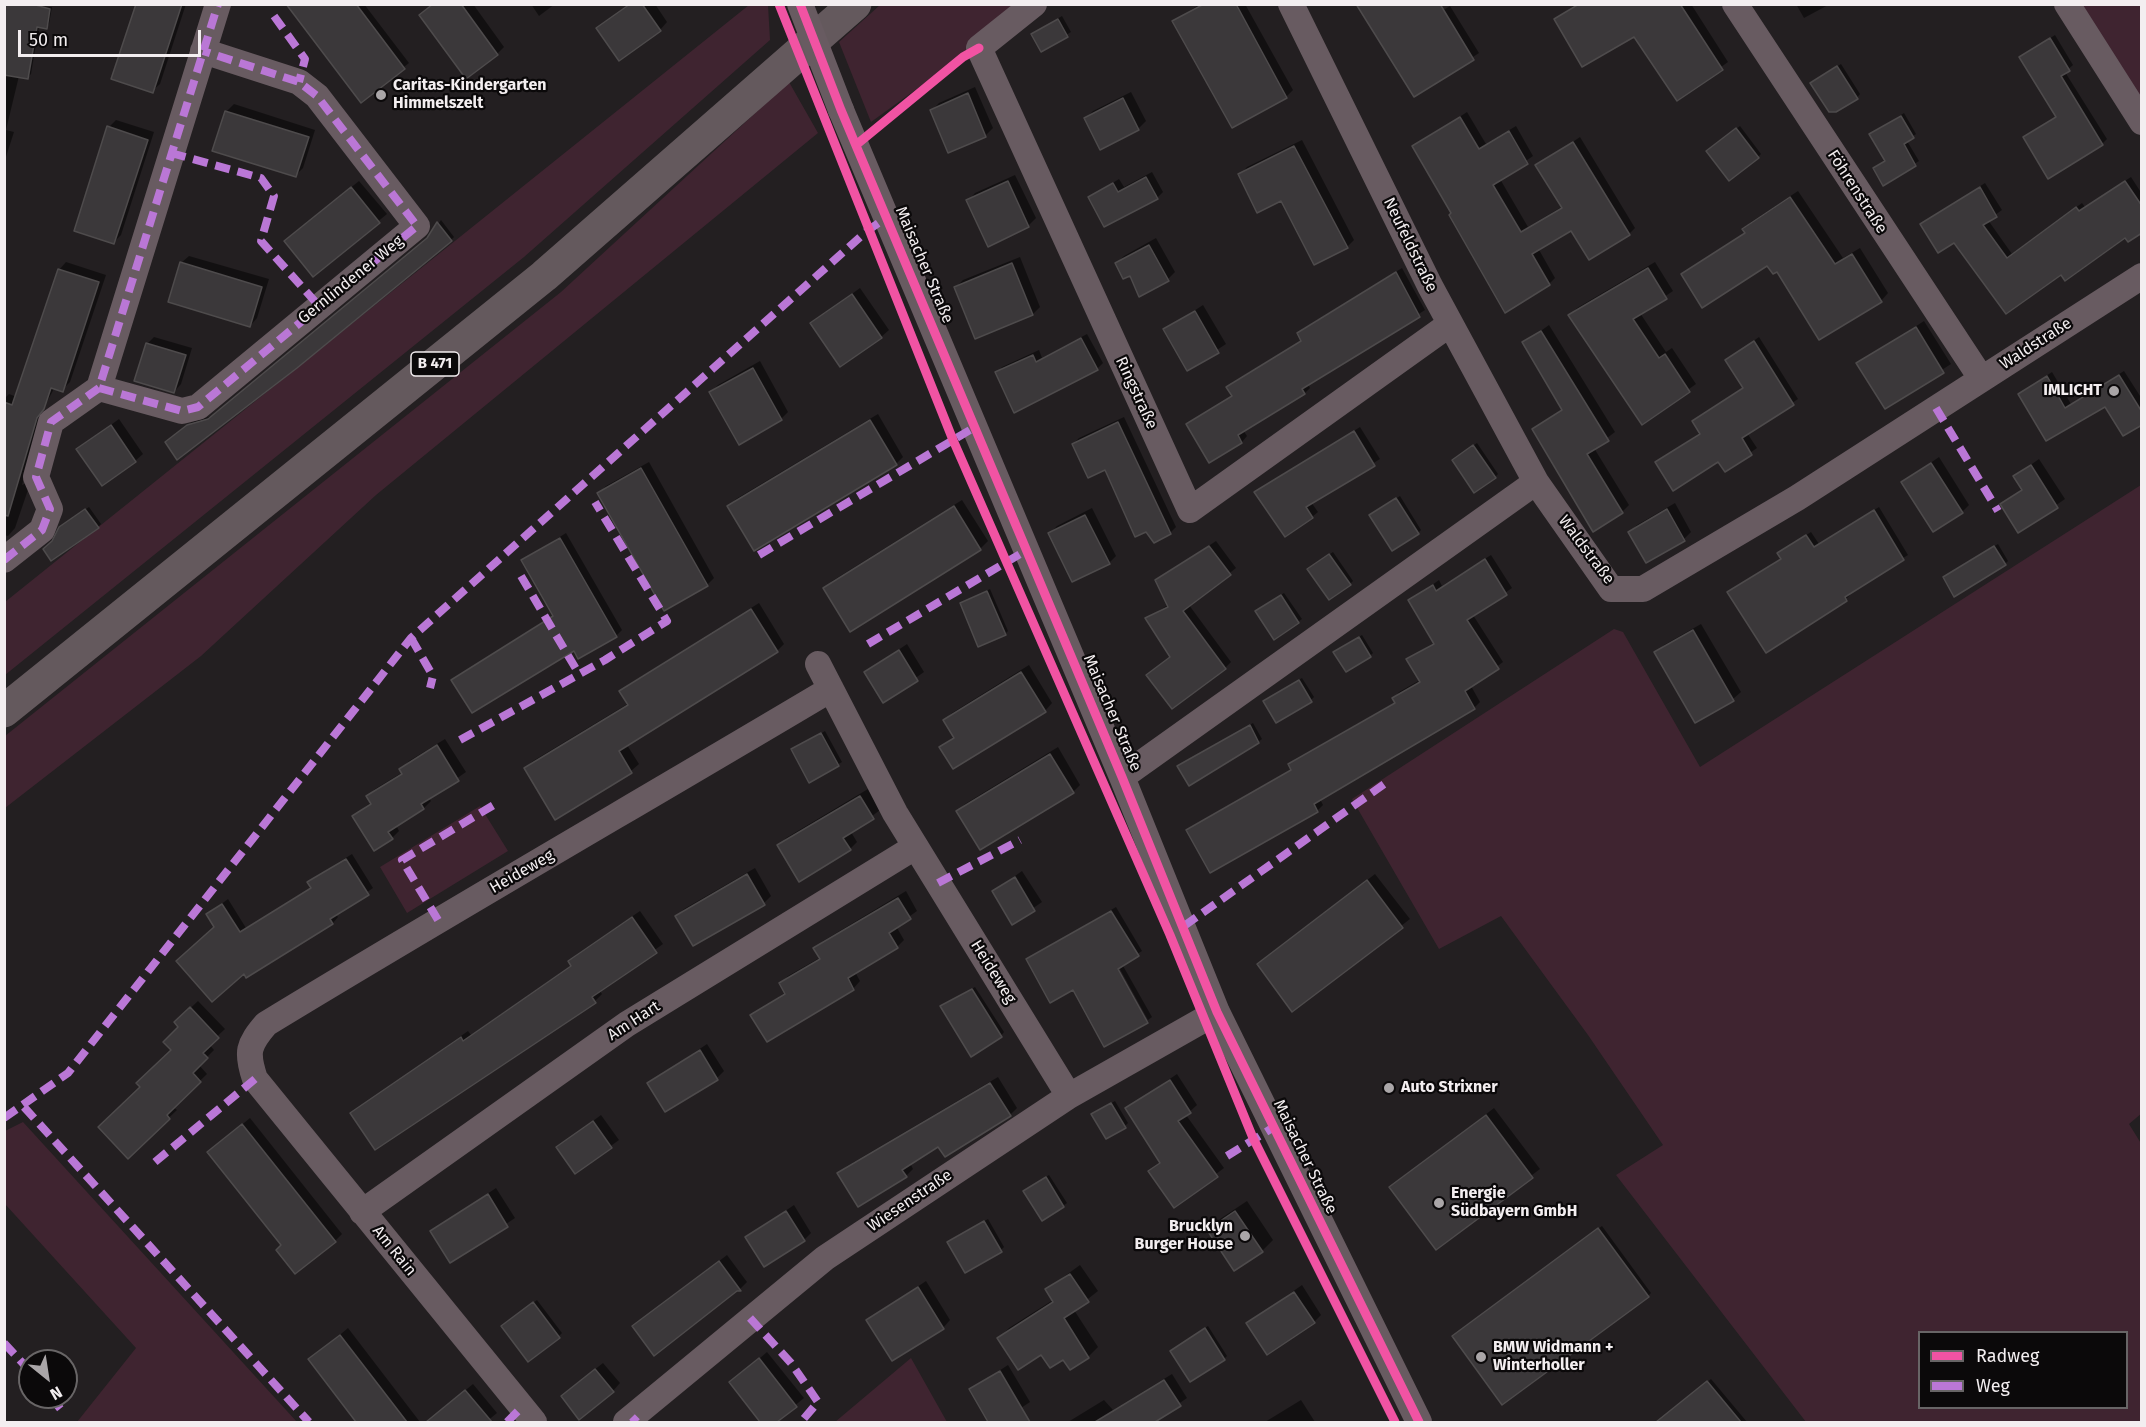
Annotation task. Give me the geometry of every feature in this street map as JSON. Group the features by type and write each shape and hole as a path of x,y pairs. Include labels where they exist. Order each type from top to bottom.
{"highway":[{"name":"B 471","path":"4,711 544,276 855,4"}],"street":[{"path":"4,560 42,530 50,509 36,477 51,422 99,388 218,4"},
{"name":"Maisacher Straße","path":"800,4 841,110 1122,777 1217,1012 1419,1422"},
{"name":"Ringstraße","path":"1034,4 979,48 1190,510 1450,324"},
{"name":"Neufeldstraße","path":"1291,4 1450,324 1536,482"},
{"name":"Föhrenstraße","path":"1735,4 1981,378"},
{"path":"2067,4 2142,122"},
{"name":"Gernlindener Weg","path":"99,388 182,411 198,407 417,226 317,96 299,82 203,51"},
{"name":"Waldstraße","path":"1536,482 1611,589 1643,589 1797,498 2142,276"},
{"path":"1122,777 1536,482"},
{"name":"Heideweg","path":"818,664 895,813 1069,1096"},
{"name":"Heideweg","path":"255,1079 248,1058 253,1039 266,1024 831,689"},
{"name":"Am Hart","path":"363,1212 627,1024 915,846"},
{"name":"Wiesenstraße","path":"626,1422 825,1258 1069,1096 1217,1012"},
{"name":"Am Rain","path":"255,1079 534,1422"}],"shaded area":[{"path":"749,5 768,5 770,40 524,257 5,675 5,602"},
{"path":"880,5 1025,5 972,49 871,122 839,42"},
{"path":"2079,5 2141,5 2141,104"},
{"path":"789,82 818,133 376,495 201,656 5,808 5,736 561,292"},
{"path":"2141,485 2142,1113 2129,1124 2142,1145 2141,1422 1806,1422 1616,1175 1663,1145 1588,1035 1501,916 1439,949 1352,799 1614,629 1623,632 1700,767"},
{"path":"480,806 508,851 407,913 380,867"},
{"path":"23,1122 297,1422 77,1422 136,1348 5,1204 5,1131"},
{"path":"911,1358 947,1422 835,1422"}],"building":[{"path":"4,4 32,4 50,9 47,29 37,27 28,79 4,75"},
{"path":"136,4 182,4 153,93 111,79"},
{"path":"286,4 356,4 405,69 361,103"},
{"path":"433,4 461,4 498,55 466,79 419,15"},
{"path":"630,4 642,4 661,31 619,61 596,28"},
{"path":"1204,4 1236,4 1287,98 1232,128 1172,21"},
{"path":"1356,4 1440,4 1474,60 1414,97"},
{"path":"1579,4 1680,4 1723,70 1677,101 1634,37 1582,67 1554,19"},
{"path":"1058,19 1068,37 1041,52 1031,34"},
{"path":"2050,38 2070,71 2061,76 2103,145 2048,179 2023,137 2056,117 2019,57"},
{"path":"1837,66 1858,99 1836,112 1829,112 1810,83"},
{"path":"968,93 986,137 948,153 930,110"},
{"path":"1123,98 1139,130 1100,150 1084,118"},
{"path":"225,111 309,137 296,177 212,151"},
{"path":"1901,116 1914,138 1904,144 1916,166 1883,186 1873,168 1885,161 1869,134"},
{"path":"1460,117 1479,149 1509,131 1528,164 1493,185 1521,232 1562,208 1535,165 1573,142 1630,235 1589,260 1571,231 1532,254 1550,285 1505,313 1412,146"},
{"path":"107,126 148,140 114,244 74,231"},
{"path":"1736,128 1759,158 1729,181 1706,151"},
{"path":"1294,146 1348,248 1314,265 1281,201 1257,213 1238,174"},
{"path":"1146,177 1158,199 1104,227 1088,197 1113,183 1118,192"},
{"path":"1008,181 1029,227 988,247 966,200"},
{"path":"2125,181 2142,206 2142,233 2128,242 2125,238 2065,281 2061,275 2006,314 1954,243 1938,253 1920,224 1980,187 1997,217 1983,225 2007,258 2076,207 2079,211"},
{"path":"351,187 380,223 313,277 284,241"},
{"path":"1790,197 1835,264 1852,254 1882,302 1819,340 1777,272 1773,274 1767,266 1702,308 1681,274 1745,233 1742,229"},
{"path":"437,222 452,241 297,368 177,460 165,442 187,425 208,419 427,238"},
{"path":"1149,245 1169,281 1139,297 1130,276 1123,279 1115,263"},
{"path":"180,262 262,287 250,327 168,302"},
{"path":"1012,263 1033,315 975,339 954,287"},
{"path":"1648,268 1667,299 1633,319 1659,358 1665,354 1690,392 1642,425 1568,315"},
{"path":"58,269 99,282 63,392 51,388 44,409 37,418 8,516 4,515 4,402 12,405"},
{"path":"1396,272 1420,317 1302,389 1305,394 1238,435 1242,443 1209,463 1186,424 1232,396 1226,387 1301,341 1297,333"},
{"path":"852,294 882,338 840,367 810,323"},
{"path":"1195,311 1219,353 1187,371 1163,329"},
{"path":"1916,327 1944,373 1885,409 1856,363"},
{"path":"1541,331 1609,441 1587,454 1623,513 1593,532 1532,429 1562,410 1522,342"},
{"path":"1081,338 1098,370 1014,413 995,372 1033,355 1036,362"},
{"path":"1754,341 1794,405 1742,438 1752,455 1725,472 1718,462 1673,491 1655,462 1700,434 1692,421 1743,388 1725,360"},
{"path":"146,343 186,355 174,393 134,381"},
{"path":"753,368 782,420 739,445 709,392"},
{"path":"2119,375 2142,412 2142,425 2123,436 2105,407 2046,441 2018,394 2047,376 2065,408"},
{"path":"870,420 897,465 754,551 727,506"},
{"path":"1118,422 1171,534 1154,543 1146,532 1135,537 1105,470 1088,478 1072,444"},
{"path":"111,425 136,462 102,486 76,449"},
{"path":"1354,431 1375,466 1306,507 1313,518 1285,537 1254,492"},
{"path":"1473,445 1496,478 1474,493 1452,460"},
{"path":"1931,463 1963,513 1933,532 1901,482"},
{"path":"2031,465 2058,508 2018,533 2000,504 2022,490 2013,476"},
{"path":"641,468 708,586 664,611 597,493"},
{"path":"1396,498 1419,534 1392,551 1369,515"},
{"path":"954,506 981,550 850,632 823,588"},
{"path":"85,509 99,528 51,561 43,549 52,541 59,527"},
{"path":"1667,509 1685,541 1646,563 1628,532"},
{"path":"1874,510 1904,560 1845,597 1847,601 1766,653 1727,592 1781,559 1777,553 1806,535 1814,547"},
{"path":"1085,515 1110,564 1072,582 1048,533"},
{"path":"560,538 617,637 578,659 574,651 472,713 451,680 553,616 521,560"},
{"path":"1209,546 1231,575 1183,611 1226,669 1172,709 1146,675 1170,657 1145,618 1168,607 1155,580"},
{"path":"1994,546 2006,565 1954,597 1943,577"},
{"path":"1329,554 1351,585 1329,600 1307,569"},
{"path":"1485,559 1507,595 1467,620 1499,669 1465,691 1475,709 1314,804 1318,812 1210,873 1186,830 1291,770 1288,764 1395,703 1392,698 1420,682 1406,659 1434,644 1408,600 1433,585 1436,591"},
{"path":"987,591 1006,635 978,647 960,603"},
{"path":"1281,595 1299,623 1274,640 1255,611"},
{"path":"751,609 778,652 619,751 632,773 555,820 524,768 628,705 619,691"},
{"path":"1693,630 1734,701 1695,723 1654,652"},
{"path":"1359,637 1371,657 1346,672 1333,652"},
{"path":"899,650 918,681 883,703 864,672"},
{"path":"1021,672 1046,712 953,769 939,747 954,738 943,720"},
{"path":"1299,680 1312,702 1276,723 1263,701"},
{"path":"1250,725 1259,743 1189,786 1177,766"},
{"path":"821,733 839,766 809,783 791,749"},
{"path":"437,745 459,781 421,804 424,809 388,832 393,839 374,851 352,816 371,804 366,796 402,774 399,769"},
{"path":"1050,754 1074,793 980,850 956,811"},
{"path":"860,796 874,819 843,838 851,850 799,882 777,845"},
{"path":"346,859 369,895 330,919 333,924 246,978 244,974 212,1002 176,961 214,927 206,914 222,904 240,932 311,888 307,882"},
{"path":"747,874 765,905 693,946 675,916"},
{"path":"1015,877 1035,911 1012,925 992,891"},
{"path":"1367,880 1403,928 1292,1012 1257,964"},
{"path":"898,898 911,919 889,933 898,948 848,978 854,990 767,1042 750,1015 785,994 779,983 820,959 813,948"},
{"path":"1111,911 1139,956 1118,969 1148,1023 1104,1047 1073,990 1050,1003 1026,959"},
{"path":"632,917 657,953 592,997 596,1003 375,1150 350,1113 461,1037 463,1041 571,966 568,961"},
{"path":"972,989 1002,1037 971,1057 940,1006"},
{"path":"190,1007 219,1038 203,1053 208,1058 193,1073 201,1082 167,1115 170,1119 128,1159 98,1127 140,1087 136,1083 171,1050 163,1042 178,1027 174,1022"},
{"path":"700,1050 718,1080 665,1112 647,1083"},
{"path":"1170,1080 1191,1113 1178,1121 1218,1177 1174,1208 1148,1171 1160,1163 1125,1108"},
{"path":"990,1083 1011,1116 945,1157 938,1147 902,1170 907,1177 858,1207 837,1173"},
{"path":"1111,1103 1126,1128 1106,1139 1091,1114"},
{"path":"1486,1115 1533,1178 1436,1250 1389,1187"},
{"path":"593,1121 612,1148 575,1174 556,1147"},
{"path":"242,1124 336,1242 295,1274 276,1250 281,1245 207,1152"},
{"path":"1046,1177 1064,1207 1042,1221 1023,1191"},
{"path":"488,1194 508,1227 450,1263 430,1231"},
{"path":"786,1211 805,1241 764,1267 745,1237"},
{"path":"1235,1211 1263,1252 1234,1271 1207,1230"},
{"path":"984,1221 1002,1252 965,1273 947,1242"},
{"path":"1598,1228 1649,1297 1502,1405 1452,1336"},
{"path":"719,1261 741,1291 737,1291 654,1356 632,1326"},
{"path":"1070,1274 1089,1302 1064,1318 1089,1358 1070,1370 1063,1360 1050,1368 1041,1355 1018,1370 997,1338 1053,1302 1045,1289"},
{"path":"918,1287 944,1329 892,1361 866,1320"},
{"path":"1294,1292 1315,1323 1267,1355 1246,1323"},
{"path":"533,1302 560,1338 528,1362 501,1326"},
{"path":"1205,1328 1225,1360 1190,1382 1170,1351"},
{"path":"340,1335 407,1422 356,1422 308,1359"},
{"path":"759,1358 797,1407 777,1422 760,1422 729,1382"},
{"path":"595,1369 614,1392 579,1420 561,1396"},
{"path":"1000,1371 1030,1422 988,1422 969,1389"},
{"path":"1164,1380 1181,1406 1155,1422 1095,1422"},
{"path":"1707,1381 1741,1422 1656,1422"},
{"path":"465,1390 492,1422 426,1422"}],"marked path":[{"path":"4,560 42,530 50,509 36,477 51,422 99,388 218,4"},
{"path":"274,16 305,59 299,82"},
{"path":"99,388 182,411 198,407 417,226 317,96 299,82 203,51"},
{"path":"171,153 261,178 274,196 261,241 320,307"},
{"path":"4,1118 68,1073 411,638 867,231 887,217"},
{"path":"1936,408 1998,511"},
{"path":"759,555 975,427"},
{"path":"460,740 605,660 667,621 595,502"},
{"path":"868,644 1027,550"},
{"path":"521,576 579,674"},
{"path":"411,638 433,676 430,688"},
{"path":"1184,926 1390,780"},
{"path":"438,920 402,860 497,803"},
{"path":"938,883 1020,840"},
{"path":"155,1162 255,1079"},
{"path":"24,1107 309,1422"},
{"path":"1227,1156 1274,1127"},
{"path":"750,1318 791,1363 818,1402 801,1422"},
{"path":"4,1343 18,1358"},
{"path":"507,1422 522,1407"},
{"path":"632,1417 637,1422"}],"cycle path":[{"path":"779,4 953,440 1170,935 1253,1138 1395,1422"},
{"path":"800,4 841,110 1122,777 1217,1012 1419,1422"},
{"path":"856,145 963,57 979,48"}],"place":[{"name":"Caritas-Kindergarten Himmelszelt","path":"381,95"},
{"name":"IMLICHT","path":"2114,391"},
{"name":"Auto Strixner","path":"1389,1088"},
{"name":"Energie Südbayern GmbH","path":"1439,1203"},
{"name":"Brucklyn Burger House","path":"1245,1236"},
{"name":"BMW Widmann + Winterholler","path":"1481,1357"}]}
